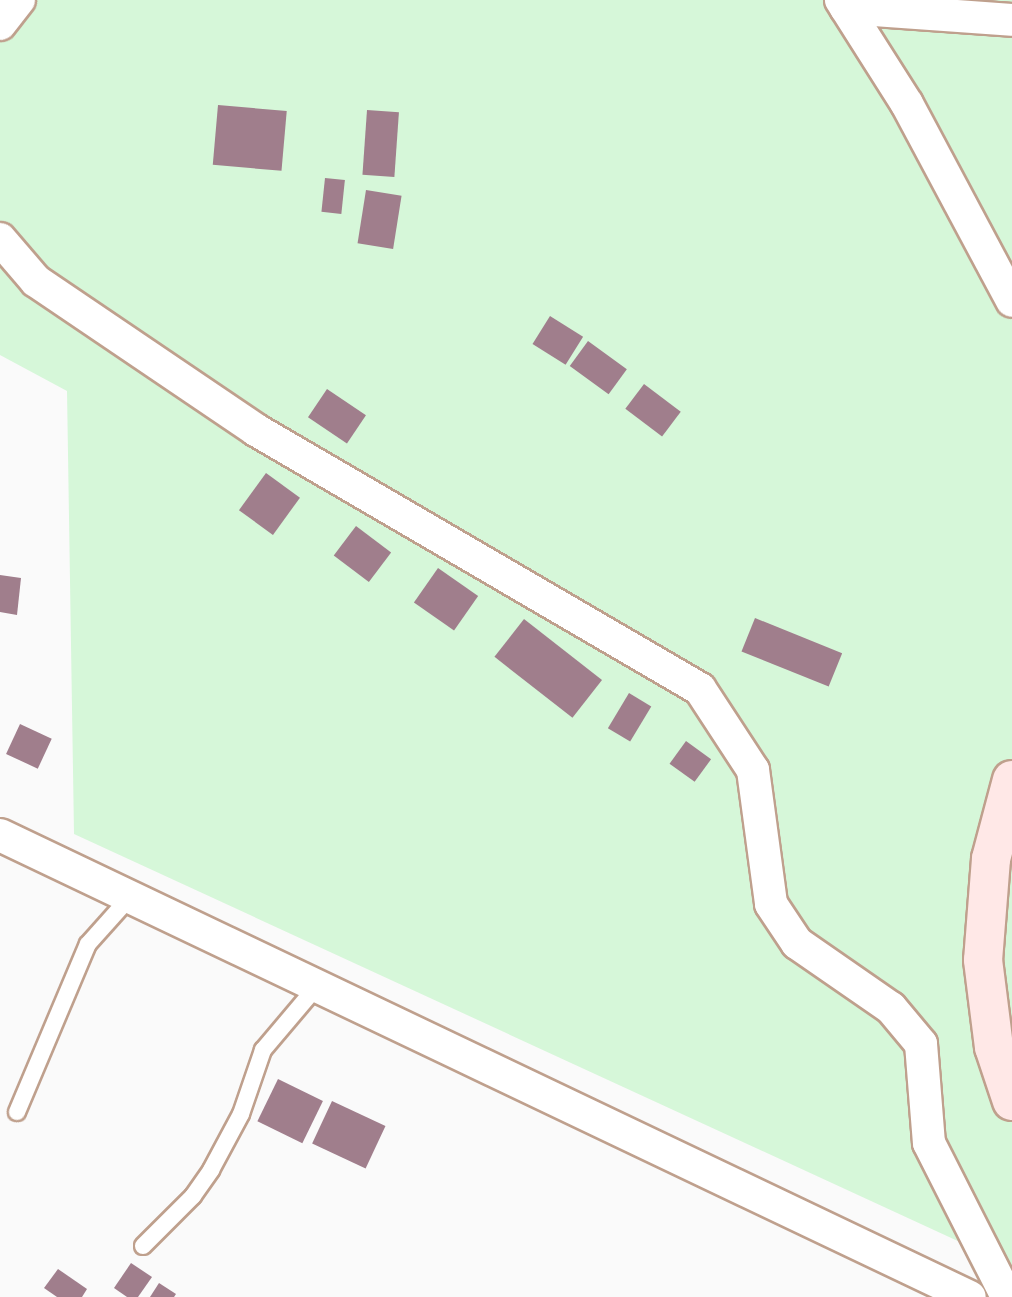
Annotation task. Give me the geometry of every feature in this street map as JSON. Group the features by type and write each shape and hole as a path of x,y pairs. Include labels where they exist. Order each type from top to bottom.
{"main road":[{"path":"1012,780 991,859 984,960 994,1047 1012,1101"}],"street":[{"path":"0,24 19,0"},
{"path":"843,4 1012,20"},
{"path":"843,4 907,104 1012,301"},
{"path":"0,239 36,281 256,430 700,689 753,770 771,904 797,943 891,1008 921,1044 929,1143 1007,1297"},
{"path":"0,835 970,1297"}],"lane":[{"path":"17,1112 88,944 130,897"},
{"path":"143,1246 199,1187 242,1114 263,1050 317,986"}],"green space":[{"path":"0,0 1012,0 1012,1266 74,834 67,391 0,355"}],"building":[{"path":"218,105 287,111 282,171 213,165"},
{"path":"367,110 399,112 394,177 362,175"},
{"path":"325,178 345,180 341,214 321,212"},
{"path":"366,190 402,196 393,249 358,243"},
{"path":"550,316 583,337 566,365 533,344"},
{"path":"588,341 627,369 609,394 570,366"},
{"path":"644,384 681,412 662,436 625,409"},
{"path":"327,389 366,415 347,443 308,417"},
{"path":"266,473 300,498 273,535 239,510"},
{"path":"356,526 391,552 369,582 334,556"},
{"path":"438,568 478,596 454,631 414,602"},
{"path":"0,575 21,578 17,615 0,612"},
{"path":"755,618 842,653 829,687 742,651"},
{"path":"524,619 602,680 572,718 494,657"},
{"path":"629,693 651,706 630,742 608,728"},
{"path":"20,724 52,739 38,769 6,754"},
{"path":"686,741 711,759 695,782 670,764"},
{"path":"278,1079 323,1101 302,1143 257,1121"},
{"path":"332,1101 385,1126 366,1169 312,1144"},
{"path":"131,1263 152,1277 138,1297 127,1297 114,1288"},
{"path":"58,1269 87,1289 82,1297 57,1297 44,1288"},
{"path":"159,1283 176,1294 174,1297 150,1297"}]}
